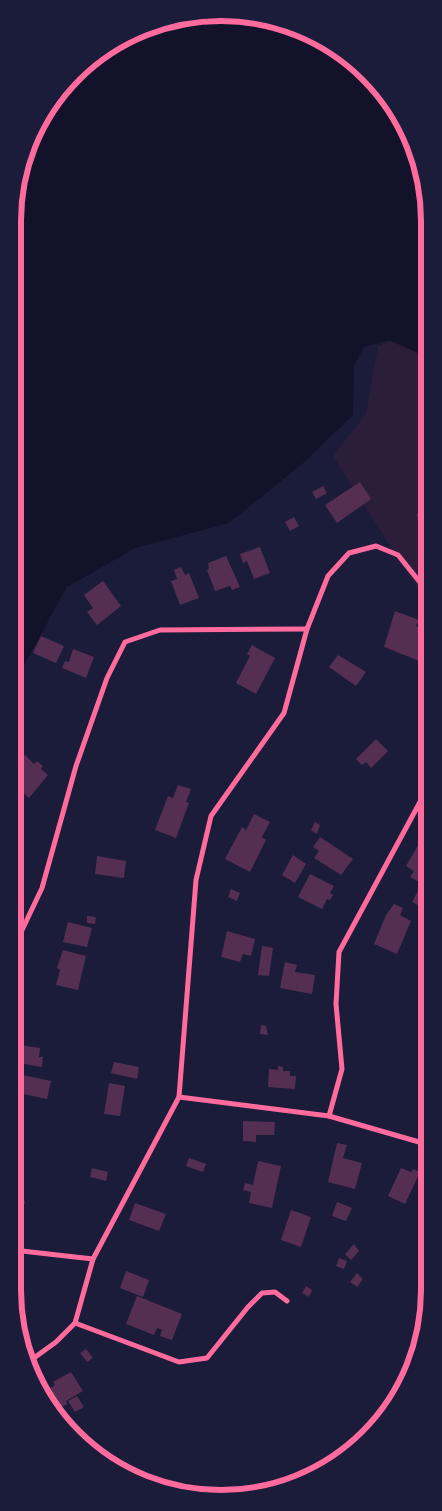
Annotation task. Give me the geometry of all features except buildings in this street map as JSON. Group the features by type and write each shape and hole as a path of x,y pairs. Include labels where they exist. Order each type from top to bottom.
{"street":[{"path":"33,1358 56,1342 75,1323 93,1259 179,1097 196,880 211,816 284,713 307,629 328,576 349,553 376,546 398,555 421,584"},
{"path":"21,932 42,888 76,766 107,678 125,642 160,630 307,629"},
{"path":"329,1116 342,1069 336,1004 339,952 421,800"},
{"path":"179,1097 329,1116 421,1143"},
{"path":"21,1251 93,1259"},
{"path":"75,1323 179,1362 207,1358 248,1307 262,1294 275,1292 287,1301"}],"shaded area":[{"path":"221,21 260,25 297,36 332,55 353,71 371,89 394,121 406,145 417,182 421,221 421,354 389,340 364,347 354,366 353,415 302,464 229,523 135,548 67,587 21,670 21,221 25,182 36,145 55,110 71,89 89,71 121,48 145,36 182,25"},
{"path":"400,338 421,348 421,593 333,456 366,414 378,346"}]}
